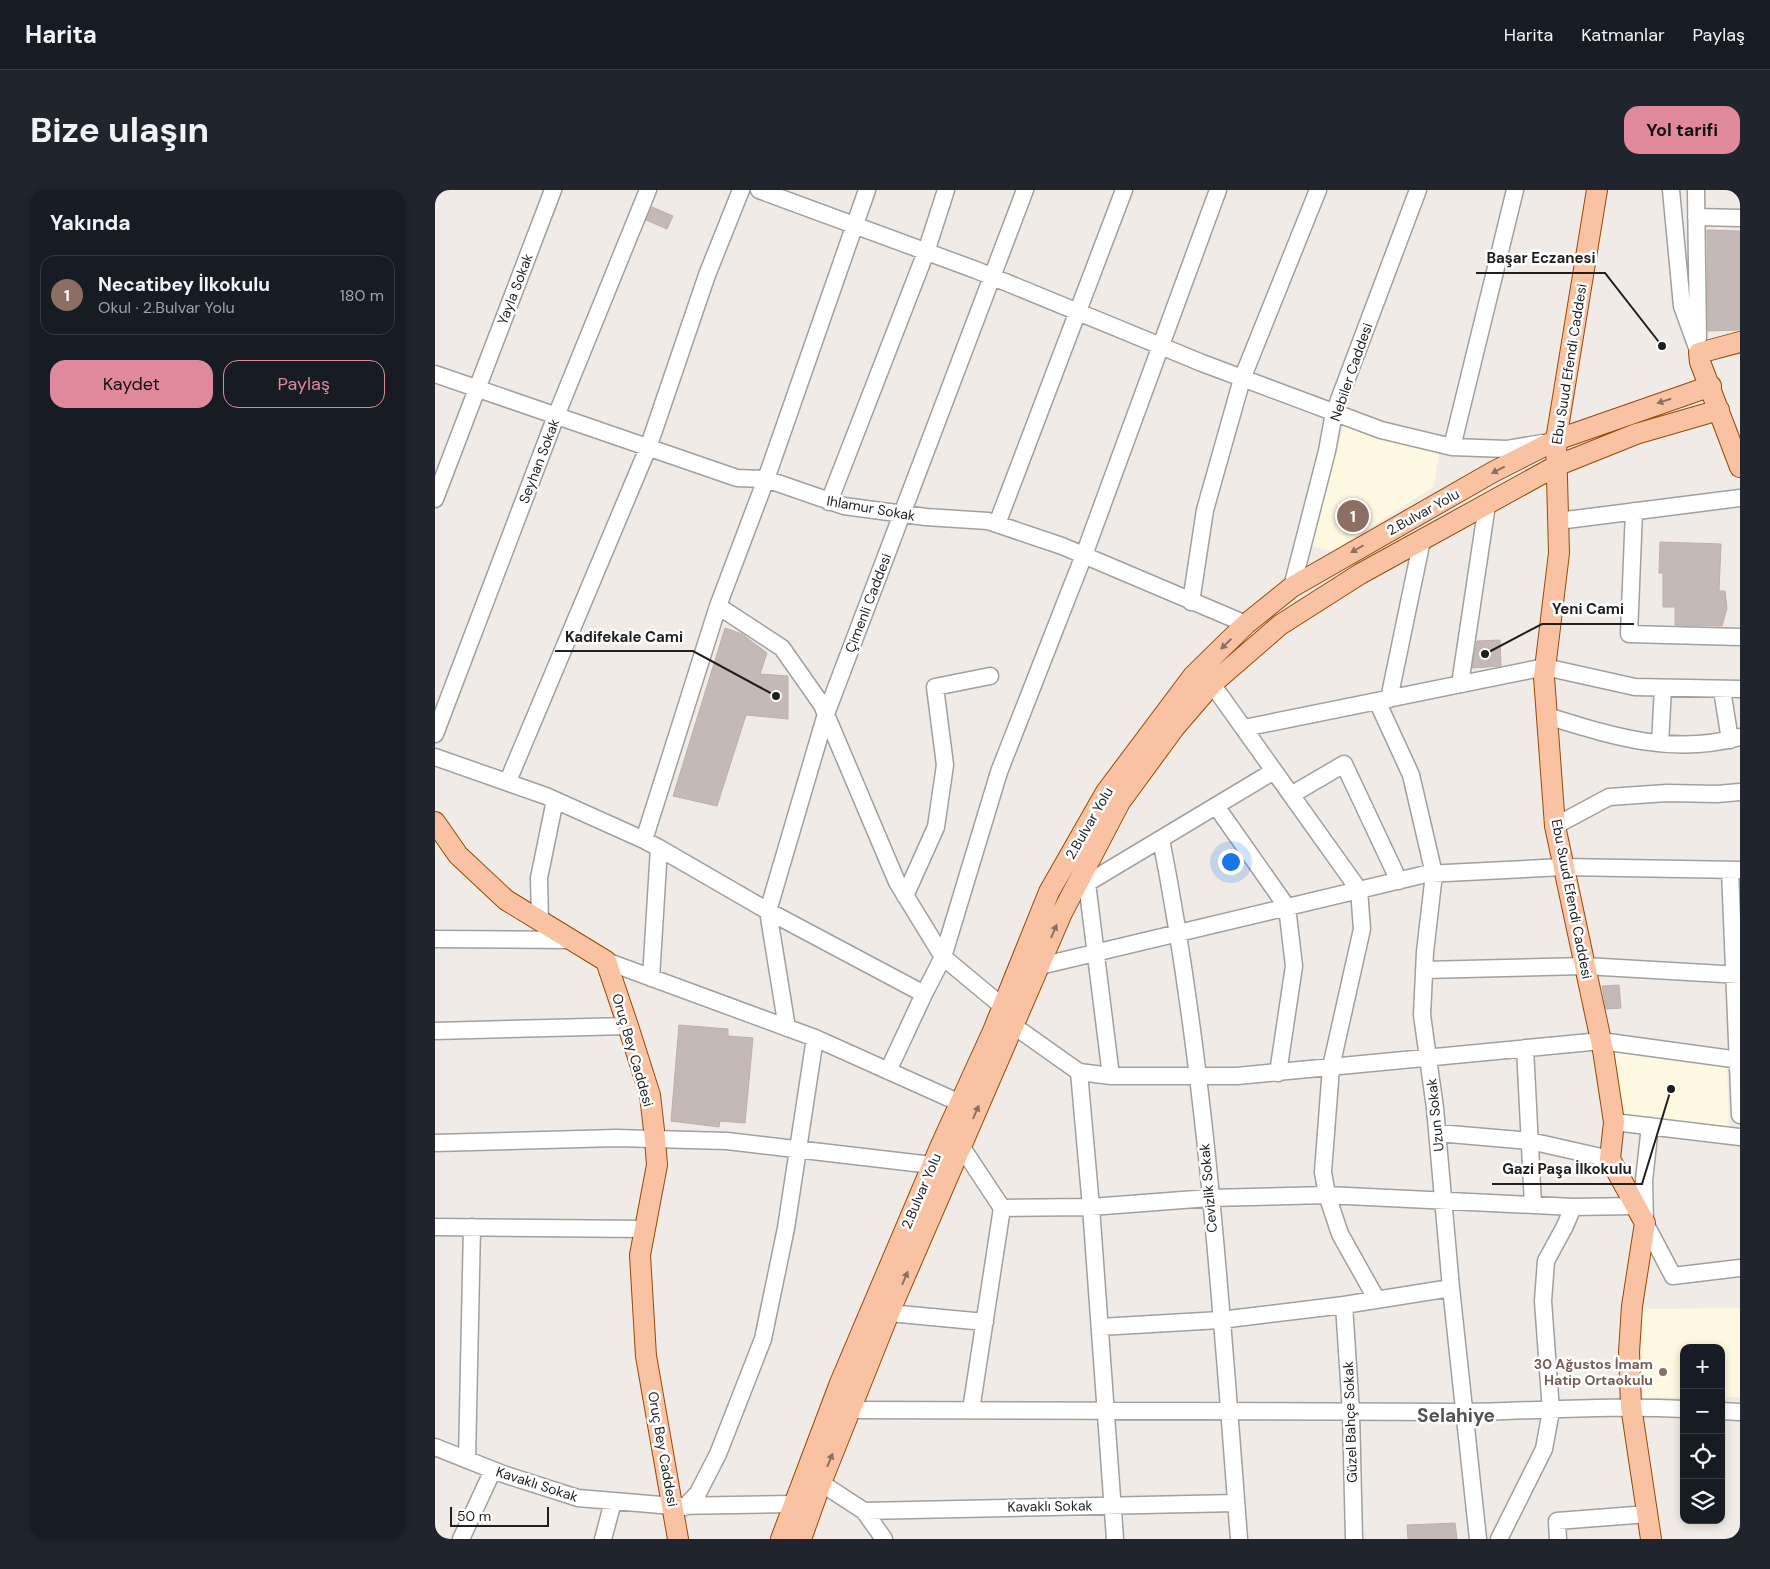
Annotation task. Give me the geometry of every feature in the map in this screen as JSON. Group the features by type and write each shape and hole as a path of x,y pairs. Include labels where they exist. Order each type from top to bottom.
{"main road":[{"name":"Ebu Suud Efendi Caddesi","path":"1597,190 1556,440 1559,553 1545,667 1555,826 1601,1041 1614,1122 1610,1160"},
{"path":"1740,342 1699,353 1700,362 1711,386 1740,467"},
{"name":"2.Bulvar Yolu","path":"781,1539 840,1383 1049,892 1106,792 1193,676 1246,624 1292,587 1493,472 1556,440 1711,386"},
{"name":"2.Bulvar Yolu","path":"801,1539 821,1483 889,1313 1040,966 1120,802 1175,727 1212,684 1280,625 1360,574 1556,466 1635,434 1719,410"},
{"path":"435,822 458,855 499,894 539,921 606,961"},
{"name":"Oruç Bey Caddesi","path":"606,961 650,1096 657,1166 640,1255 646,1356 679,1506 678,1539"},
{"path":"1610,1160 1640,1215 1629,1352 1631,1406 1651,1539"}],"street":[{"name":"Yayla Sokak","path":"435,499 553,190"},
{"name":"Seyhan Sokak","path":"435,734 556,416 648,190"},
{"path":"508,781 648,448 707,275 741,190"},
{"path":"759,190 991,276 1242,379 1381,430 1453,447 1507,450 1556,440"},
{"path":"644,840 718,606 766,480 867,190"},
{"path":"829,502 926,252 947,190"},
{"name":"Çimenli Caddesi","path":"787,1028 768,911 826,714 1025,190"},
{"path":"997,524 1124,190"},
{"path":"888,1070 943,957 999,772 1084,555 1218,190"},
{"path":"1191,602 1205,510 1242,379 1318,190"},
{"name":"Nebiler Caddesi","path":"1292,587 1327,451 1334,413 1418,190"},
{"path":"1453,447 1515,190"},
{"path":"1655,190 1671,192 1682,306 1699,353"},
{"path":"1696,190 1699,353"},
{"path":"1696,217 1740,218"},
{"name":"Ihlamur Sokak","path":"435,374 737,478 766,480 829,502 903,514 988,521 1084,555 1246,624"},
{"path":"1558,520 1740,498"},
{"path":"1460,684 1487,505"},
{"path":"1634,511 1629,634 1740,636"},
{"path":"1383,700 1422,540"},
{"path":"718,606 781,648 822,705 897,882 943,957 1002,1006 1014,1026 1079,1072 1111,1076 1237,1076 1601,1041 1739,1059"},
{"path":"1244,728 1545,667 1635,687 1740,690"},
{"path":"905,896 936,827 945,765 935,686 990,676"},
{"path":"1212,684 1359,890 1362,929 1331,1067 1323,1172 1327,1195 1340,1234 1377,1300"},
{"path":"1660,743 1663,688"},
{"path":"1547,716 1620,739 1697,746 1735,738 1722,690"},
{"name":"Uzun Sokak","path":"1383,700 1411,775 1434,874 1421,1015 1438,1134 1451,1288 1478,1539"},
{"path":"435,757 508,781 644,840 768,911 924,994"},
{"path":"1291,795 1344,764 1399,881"},
{"path":"1111,1076 1095,953 1080,887 1274,771"},
{"path":"1555,826 1609,797 1667,793 1717,794 1740,792"},
{"path":"539,921 539,878 555,800"},
{"path":"1217,806 1287,907 1294,966 1278,1072"},
{"name":"Cevizlik Sokak","path":"1161,839 1179,933 1198,1076 1239,1539"},
{"path":"651,978 659,848"},
{"path":"1040,966 1434,874 1563,867 1735,870 1740,1115"},
{"path":"435,939 571,940"},
{"path":"606,961 815,1038 960,1103"},
{"path":"1424,970 1585,966 1737,974"},
{"path":"435,1031 628,1026"},
{"path":"679,1506 698,1493 718,1454 763,1339 786,1228 815,1038"},
{"path":"1525,1048 1533,1205"},
{"path":"1079,1072 1101,1327 1115,1539"},
{"path":"1614,1122 1740,1136"},
{"path":"1650,1126 1640,1215 1673,1276 1740,1268"},
{"path":"1438,1134 1530,1141 1610,1160"},
{"path":"435,1143 655,1139 727,1140 932,1165"},
{"path":"961,1146 1002,1208 971,1410"},
{"path":"1002,1208 1091,1207 1209,1198 1327,1195 1443,1199 1573,1207 1640,1215"},
{"path":"1499,1539 1543,1450 1551,1411 1543,1300 1546,1261 1573,1207"},
{"path":"435,1227 645,1229"},
{"path":"467,1460 472,1227"},
{"path":"1101,1327 1221,1320 1344,1305 1451,1288"},
{"name":"Güzel Bahçe Sokak","path":"1344,1305 1351,1412 1354,1539"},
{"path":"889,1313 985,1322"},
{"path":"851,1410 1464,1412 1551,1411 1631,1406 1680,1409"},
{"path":"1725,1411 1740,1412"},
{"name":"Kavaklı Sokak","path":"435,1448 493,1470 578,1498 679,1506 793,1504"},
{"path":"461,1539 493,1470"},
{"path":"821,1483 864,1511 884,1539"},
{"path":"603,1539 613,1502"},
{"name":"Kavaklı Sokak","path":"864,1511 1236,1503"},
{"path":"1559,1539 1557,1521 1648,1514"}],"shaded area":[{"path":"1344,425 1439,453 1434,487 1332,551 1310,546"},
{"path":"1620,1052 1727,1066 1729,1131 1618,1113 1608,1055"},
{"name":"30 Ağustos İmam Hatip Ortaokulu","path":"1740,1308 1740,1397 1725,1397 1725,1344 1680,1344 1680,1397 1643,1398 1642,1309"}],"building":[{"path":"652,207 673,216 667,229 646,220"},
{"path":"1707,230 1740,231 1740,330 1708,331"},
{"path":"1660,542 1721,544 1719,591 1725,591 1727,608 1722,626 1675,625 1675,607 1663,607 1663,573 1659,573"},
{"path":"725,628 742,634 767,653 760,674 788,676 788,719 746,715 717,806 673,796"},
{"path":"1500,640 1501,666 1472,668 1477,641"},
{"path":"1619,985 1621,1008 1606,1009 1602,986"},
{"path":"679,1025 728,1029 728,1036 753,1038 745,1123 720,1121 719,1127 671,1121"},
{"path":"1455,1523 1457,1539 1408,1539 1407,1525"}],"place":[{"name":"Başar Eczanesi","path":"1662,346"},
{"name":"Necatibey İlkokulu","path":"1353,516"},
{"name":"Yeni Cami","path":"1485,654"},
{"name":"Kadifekale Cami","path":"776,696"},
{"name":"Gazi Paşa İlkokulu","path":"1671,1089"},
{"name":"30 Ağustos İmam Hatip Ortaokulu","path":"1663,1372"}],"district":[{"name":"Selahiye","path":"1456,1415"}]}
